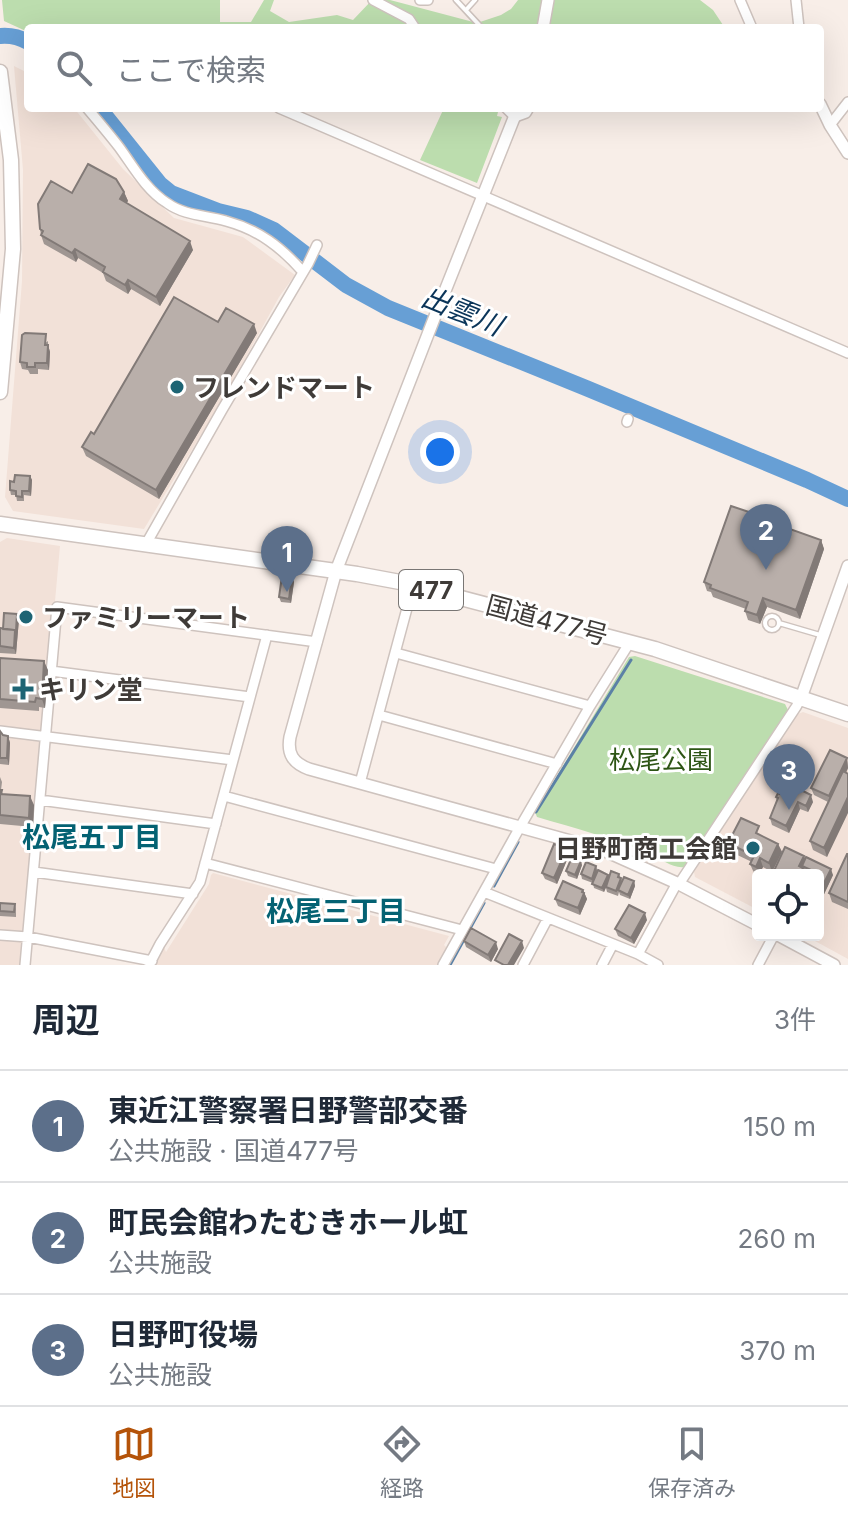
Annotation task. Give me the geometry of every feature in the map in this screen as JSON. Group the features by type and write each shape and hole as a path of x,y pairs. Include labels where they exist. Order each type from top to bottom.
{"highway":[{"path":"0,72 9,147 13,249 0,392"},
{"path":"0,300 9,147"},
{"name":"国道477号","path":"0,524 336,571 413,586 630,642 708,665 848,714"}],"street":[{"path":"373,0 409,19 412,24"},
{"path":"420,0 428,0"},
{"path":"544,24 548,0"},
{"path":"740,0 750,24"},
{"path":"796,0 799,24"},
{"path":"830,125 848,102"},
{"path":"90,112 145,183 164,202 179,210 224,220 254,232 305,268"},
{"path":"288,112 848,353"},
{"path":"513,112 336,571 290,737 290,755 295,762 309,769 603,850 678,883 752,922"},
{"path":"824,112 848,153"},
{"path":"146,544 317,245"},
{"path":"638,954 678,883 801,698 848,566"},
{"path":"360,783 413,586"},
{"path":"25,965 57,607 317,642"},
{"path":"0,935 28,937 150,963 200,882 267,635"},
{"path":"443,965 590,706 630,642"},
{"path":"396,653 590,706"},
{"path":"51,671 250,697"},
{"path":"379,715 557,764"},
{"path":"0,731 233,760"},
{"path":"224,796 496,869"},
{"path":"40,800 216,824"},
{"path":"205,863 462,930"},
{"path":"34,872 193,894"},
{"path":"484,892 638,954 658,965"},
{"path":"523,965 548,918"},
{"path":"758,965 772,941"},
{"path":"788,941 834,965"},
{"path":"602,965 613,944"}],"lane":[{"path":"456,0 477,24"},
{"path":"466,10 475,0"},
{"path":"779,623 822,636"}],"shaded area":[{"path":"14,66 24,71 24,112 77,112 123,169 174,218 243,237 295,275 279,297 224,397 144,529 13,511 5,497 22,281 23,170"},
{"path":"7,538 60,546 22,965 0,965 0,542"},
{"path":"803,712 848,728 848,959 815,941 824,941 824,869 752,869 752,907 695,877 694,872 773,747 798,714"},
{"path":"213,873 449,936 444,945 447,948 438,965 154,965 164,947 166,952"}],"green space":[{"path":"2,0 220,0 220,22 251,22 264,0 274,0 270,11 289,22 337,15 353,20 372,0 390,0 477,23 501,15 518,0 700,0 713,10 722,24 24,24 24,30 4,21"},
{"path":"442,112 498,112 497,116 502,117 477,183 420,160"},
{"name":"松尾公園","path":"635,656 785,704 788,710 685,867 537,817 535,812 629,657"}],"building":[{"path":"88,164 116,179 124,192 120,199 190,241 156,297 128,280 125,285 103,272 105,267 75,249 72,253 41,235 38,204 51,181 72,193"},
{"name":"フレンドマート","path":"174,297 218,322 226,308 254,324 156,490 82,447 91,432 94,434"},
{"path":"46,334 47,363 27,367 27,363 20,362 22,335"},
{"path":"15,475 30,476 29,491 22,491 22,497 10,490 10,481 14,482"},
{"path":"731,506 761,516 763,510 773,514 770,522 821,540 796,610 763,598 757,615 745,611 748,602 710,588 711,585 704,582"},
{"path":"282,576 292,577 289,599 279,597"},
{"path":"4,613 17,614 16,631 3,629"},
{"path":"0,628 15,630 14,648 0,646"},
{"name":"キリン堂","path":"0,658 44,661 42,699 36,698 35,702 0,699"},
{"path":"0,731 8,736 7,758 0,758"},
{"path":"830,750 847,758 829,796 811,788"},
{"path":"843,771 848,774 848,797 824,848 810,841"},
{"path":"787,783 811,795 806,806 798,802 786,826 770,818 776,797"},
{"path":"0,790 1,794 30,796 29,818 0,815"},
{"name":"日野町商工会館","path":"741,818 759,826 756,833 778,844 769,863 760,858 756,867 750,864 754,856 728,843"},
{"path":"554,844 562,847 560,851 565,853 554,878 542,873"},
{"path":"785,847 804,856 799,866 803,869 775,869"},
{"path":"848,854 848,902 829,893"},
{"path":"572,857 581,861 575,875 566,871"},
{"path":"806,857 831,869 824,883 824,869 802,866"},
{"path":"586,862 596,866 592,879 581,874"},
{"path":"598,870 608,875 602,888 592,884"},
{"path":"611,871 621,878 616,891 606,887"},
{"path":"624,877 634,881 628,895 618,890"},
{"path":"563,881 583,890 578,908 555,899"},
{"path":"0,903 15,904 14,912 0,911"},
{"path":"629,905 645,913 631,938 615,929"},
{"path":"471,928 496,942 488,955 464,941"},
{"path":"509,934 522,941 508,965 504,965 495,960"}],"waterway":[{"name":"出雲川","path":"0,36 24,41"},
{"name":"出雲川","path":"102,112 160,184 171,193 274,230 346,285 388,308 848,499"},
{"path":"536,812 631,660"},
{"path":"494,886 518,842"},
{"path":"450,965 484,903"}],"place":[{"name":"フレンドマート","path":"177,387"},
{"name":"町民会館わたむきホール虹","path":"766,570"},
{"name":"東近江警察署日野警部交番","path":"287,592"},
{"name":"ファミリーマート","path":"26,617"},
{"name":"キリン堂","path":"23,689"},
{"name":"日野町役場","path":"789,810"},
{"name":"日野町商工会館","path":"753,848"}],"district":[{"name":"松尾五丁目","path":"92,837"},
{"name":"松尾三丁目","path":"336,911"}]}
